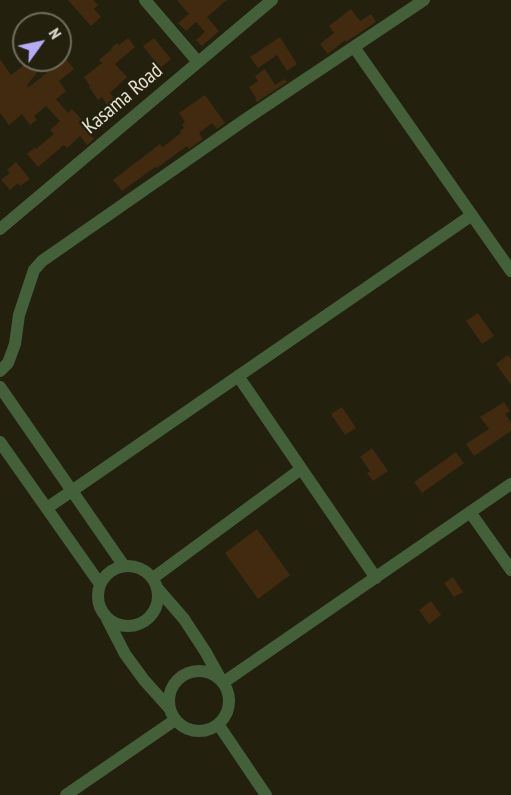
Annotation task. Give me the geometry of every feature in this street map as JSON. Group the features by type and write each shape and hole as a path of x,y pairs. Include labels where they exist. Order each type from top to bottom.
{"street":[{"path":"145,0 198,62"},
{"name":"Kasama Road","path":"0,229 272,0"},
{"path":"0,371 8,363 15,344 19,315 34,270 42,261 246,119 424,0"},
{"path":"354,47 511,271"},
{"path":"47,508 472,215"},
{"path":"238,376 376,578"},
{"path":"0,387 124,566"},
{"path":"0,442 100,584"},
{"path":"156,583 301,469"},
{"path":"222,680 376,578 511,484"},
{"path":"470,512 511,570"},
{"path":"124,566 135,566 150,573 205,651 229,693 230,704 226,715 218,724 207,730 195,731 184,727 125,654 98,603 98,590 107,574 124,566"},
{"path":"106,618 117,624 128,626 146,620 157,606 159,594 156,583"},
{"path":"172,714 170,691 186,674 192,671 204,671 215,674 222,680"},
{"path":"66,795 81,791 172,714"},
{"path":"218,724 266,795"}],"building":[{"path":"68,0 93,0 98,5 94,9 101,17 91,26"},
{"path":"177,0 227,0 207,17 219,31 202,46 196,40 205,32 196,22 186,31 178,23 189,14"},
{"path":"351,9 360,21 371,14 376,22 346,42 345,40 328,54 320,44 334,33 329,26"},
{"path":"280,37 297,64 287,71 277,55 258,68 250,57"},
{"path":"128,38 135,47 115,64 127,77 110,93 115,99 107,105 102,97 98,100 84,77 102,63 99,60 111,48"},
{"path":"154,38 171,59 160,68 143,46"},
{"path":"0,59 11,75 15,72 37,72 27,85 29,87 48,72 70,72 59,81 66,91 56,99 68,113 72,109 84,122 82,124 94,139 87,145 80,136 67,148 64,145 38,167 27,154 54,134 50,130 60,121 46,106 34,116 37,120 30,125 22,114 9,125 0,113"},
{"path":"265,69 275,85 285,79 287,82 257,102 249,87 258,81 255,76"},
{"path":"205,95 225,123 217,129 212,123 199,133 203,139 189,149 187,146 122,191 113,180 160,144 163,147 181,133 180,131 184,128 182,124 185,122 179,113"},
{"path":"16,162 30,179 20,186 18,183 10,190 1,180 10,173 7,170"},
{"path":"478,313 494,336 482,344 466,321"},
{"path":"508,355 511,359 511,385 496,364"},
{"path":"504,402 510,411 505,414 511,423 511,431 474,456 466,444 489,429 480,417"},
{"path":"342,407 356,428 345,435 331,414"},
{"path":"372,448 388,471 373,481 367,473 370,471 360,457"},
{"path":"456,452 464,463 422,493 414,482"},
{"path":"257,529 290,575 258,599 225,553"},
{"path":"453,577 463,592 454,597 444,583"},
{"path":"431,601 441,615 429,624 419,610"}]}
